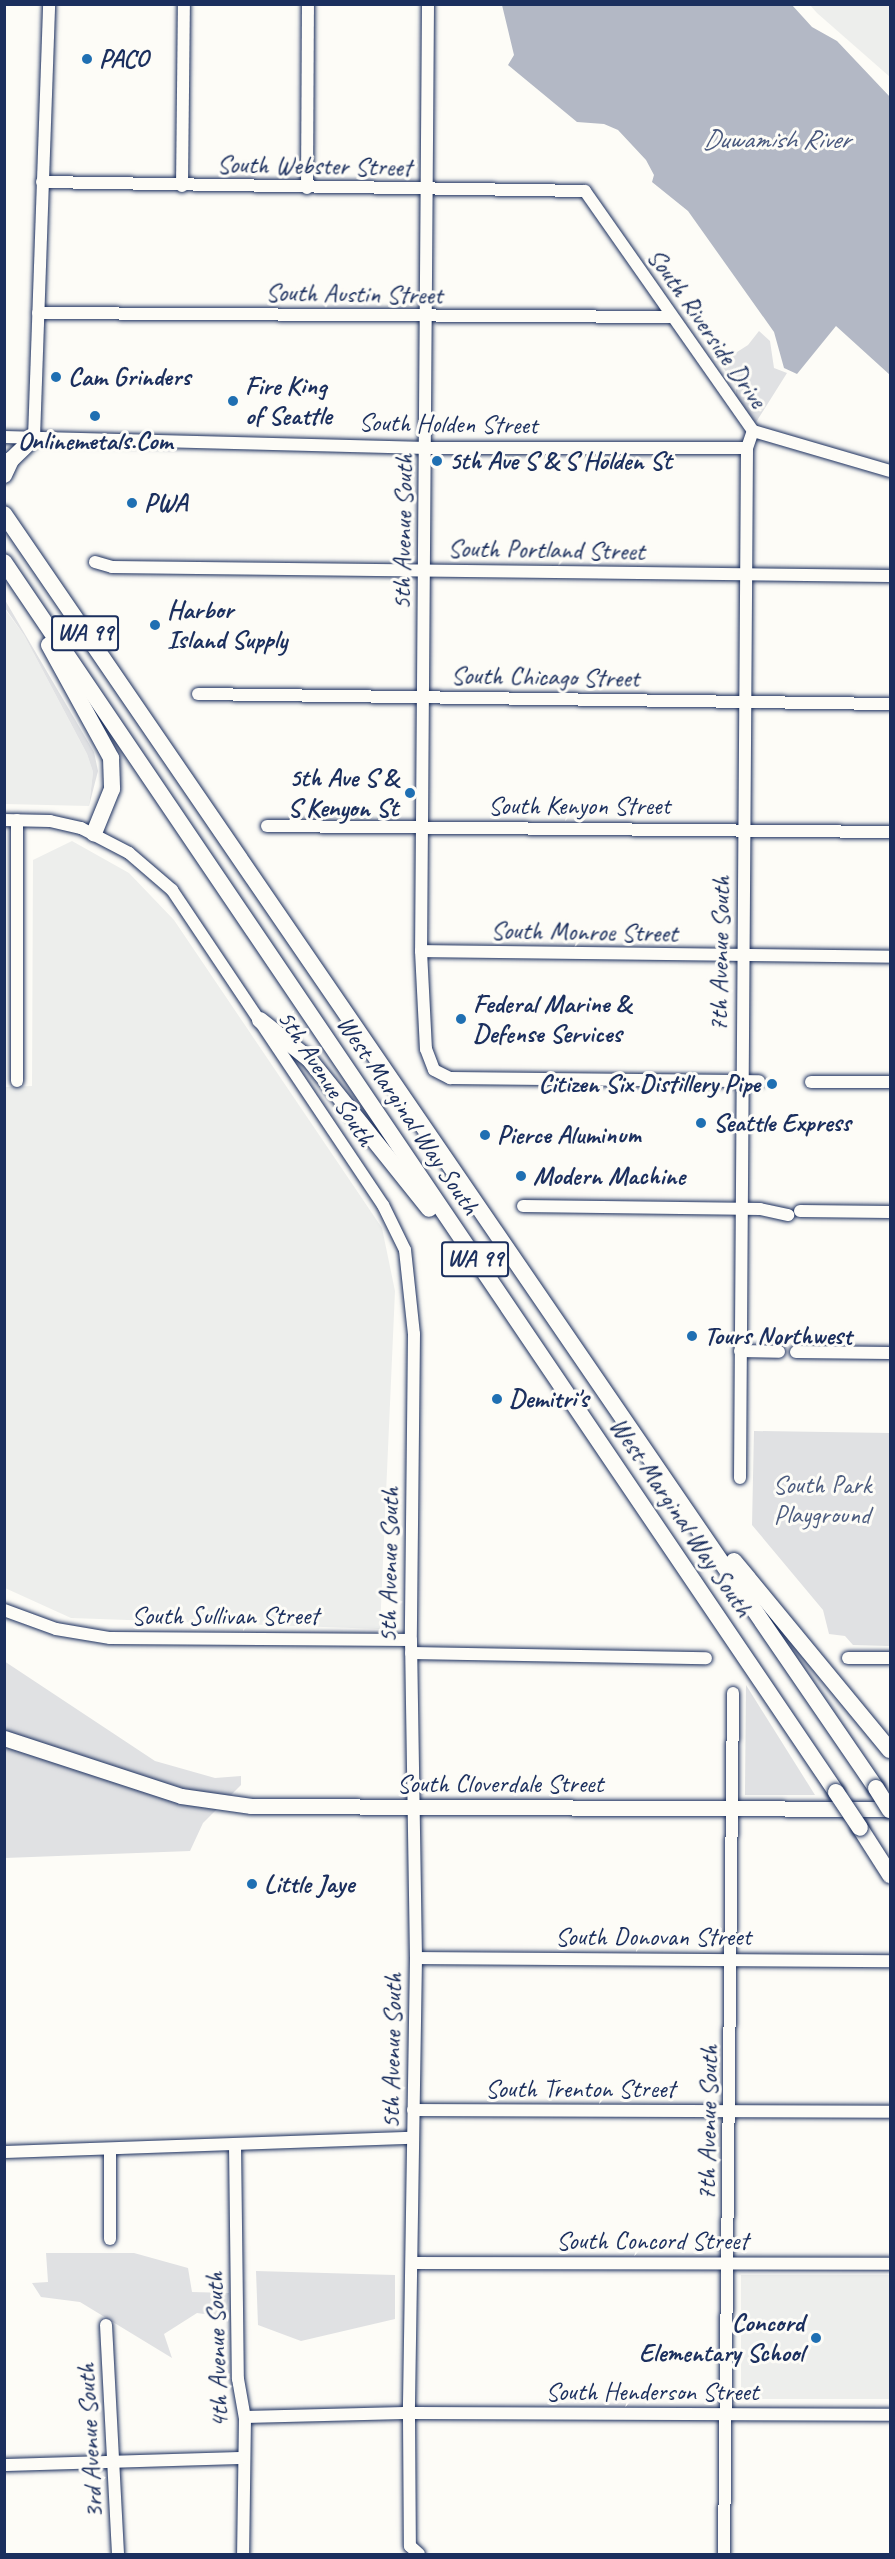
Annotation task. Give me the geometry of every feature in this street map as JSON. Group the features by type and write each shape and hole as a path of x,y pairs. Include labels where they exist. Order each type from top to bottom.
{"highway":[{"path":"4,475 11,460 34,438"},
{"name":"West Marginal Way South","path":"4,514 675,1491 891,1810"},
{"name":"West Marginal Way South","path":"4,562 891,1875"},
{"path":"19,585 111,758 112,789 94,833"},
{"path":"260,1020 309,1059 344,1100 527,1336"},
{"path":"675,1491 891,1750"}],"main road":[{"name":"South Cloverdale Street","path":"4,1728 94,1759 114,1774"},
{"name":"South Cloverdale Street","path":"4,1738 181,1796 237,1805 891,1810"}],"street":[{"path":"34,438 49,4"},
{"path":"182,186 184,4"},
{"path":"307,188 308,4"},
{"name":"5th Avenue South","path":"428,4 427,448 421,951 423,1035 429,1060 434,1070 450,1078 741,1081"},
{"name":"South Webster Street","path":"42,182 585,191"},
{"name":"South Riverside Drive","path":"585,191 670,317 739,407 753,431 891,471"},
{"name":"South Austin Street","path":"38,313 670,317"},
{"name":"7th Avenue South","path":"740,1478 747,448 753,431"},
{"name":"South Holden Street","path":"4,438 427,448 747,448"},
{"name":"South Portland Street","path":"95,561 112,567 891,576"},
{"name":"South Chicago Street","path":"198,694 891,704"},
{"path":"17,1081 11,820 62,822 94,833"},
{"name":"South Kenyon Street","path":"267,826 891,832"},
{"name":"5th Avenue South","path":"94,833 142,862 172,890 383,1205 405,1250 414,1334 411,1653 416,1958 409,2413 410,2546 417,2554"},
{"name":"South Monroe Street","path":"421,951 891,957"},
{"path":"741,1081 759,1081"},
{"path":"811,1082 891,1082"},
{"path":"523,1206 741,1209 794,1213 891,1212"},
{"path":"740,1352 779,1352"},
{"path":"796,1352 891,1353"},
{"name":"South Sullivan Street","path":"4,1610 40,1624 110,1638 411,1640"},
{"path":"411,1653 706,1658"},
{"path":"848,1658 891,1658"},
{"name":"7th Avenue South","path":"724,2554 733,1960 733,1693"},
{"name":"South Donovan Street","path":"416,1958 890,1961"},
{"name":"South Trenton Street","path":"413,2110 891,2112"},
{"path":"4,2152 413,2138"},
{"name":"4th Avenue South","path":"235,2144 238,2379 245,2417 242,2458 243,2554"},
{"path":"110,2150 110,2239"},
{"name":"South Concord Street","path":"412,2263 891,2264"},
{"name":"3rd Avenue South","path":"106,2325 116,2462 118,2554"},
{"name":"South Henderson Street","path":"245,2417 409,2413 891,2415"},
{"path":"4,2465 242,2458"}],"shaded area":[{"path":"810,5 890,5 890,77 817,13"},
{"path":"4,608 24,635 87,754 93,772 89,806 5,804"},
{"path":"72,841 129,873 174,920 382,1228 395,1291 380,1629 71,1618 5,1588 5,1087 32,1086 33,860"},
{"name":"Concord Elementary School","path":"741,2275 890,2275 890,2399 741,2399"}],"green space":[{"path":"759,331 770,341 774,368 787,373 753,427 736,399 736,386 720,363 748,345"},
{"path":"5,600 94,752 98,771 89,806 93,772 87,754 24,635 5,608"},
{"name":"South Park Playground","path":"754,1431 890,1433 890,1646 853,1645 845,1636 829,1634 823,1610 752,1525"},
{"path":"4,1661 155,1761 215,1778 241,1776 241,1785 203,1823 190,1851 5,1858"},
{"path":"746,1685 815,1795 745,1795"},
{"path":"46,2253 134,2253 188,2268 192,2292 229,2293 226,2317 197,2313 164,2334 172,2358 80,2302 41,2297 32,2283 48,2282"},
{"path":"256,2271 395,2275 395,2319 301,2341 258,2325"}],"water":[{"name":"Duwamish River","path":"502,5 792,5 812,27 837,41 890,97 890,375 836,326 797,374 784,368 774,332 688,211 652,182 654,175 646,160 618,130 604,124 577,122 508,65 514,55"}],"place":[{"name":"PACO","path":"87,59"},
{"name":"Cam Grinders","path":"56,377"},
{"name":"Fire King of Seattle","path":"233,401"},
{"name":"Onlinemetals.Com","path":"95,416"},
{"name":"5th Ave S & S Holden St","path":"437,461"},
{"name":"PWA","path":"132,503"},
{"name":"Harbor Island Supply","path":"155,625"},
{"name":"5th Ave S & S Kenyon St","path":"410,793"},
{"name":"Federal Marine & Defense Services","path":"461,1019"},
{"name":"Citizen Six Distillery Pipe","path":"772,1084"},
{"name":"Seattle Express","path":"701,1123"},
{"name":"Pierce Aluminum","path":"485,1135"},
{"name":"Modern Machine","path":"521,1176"},
{"name":"Tours Northwest","path":"692,1336"},
{"name":"Demitri's","path":"497,1399"},
{"name":"Little Jaye","path":"252,1884"},
{"name":"Concord Elementary School","path":"816,2338"}]}
